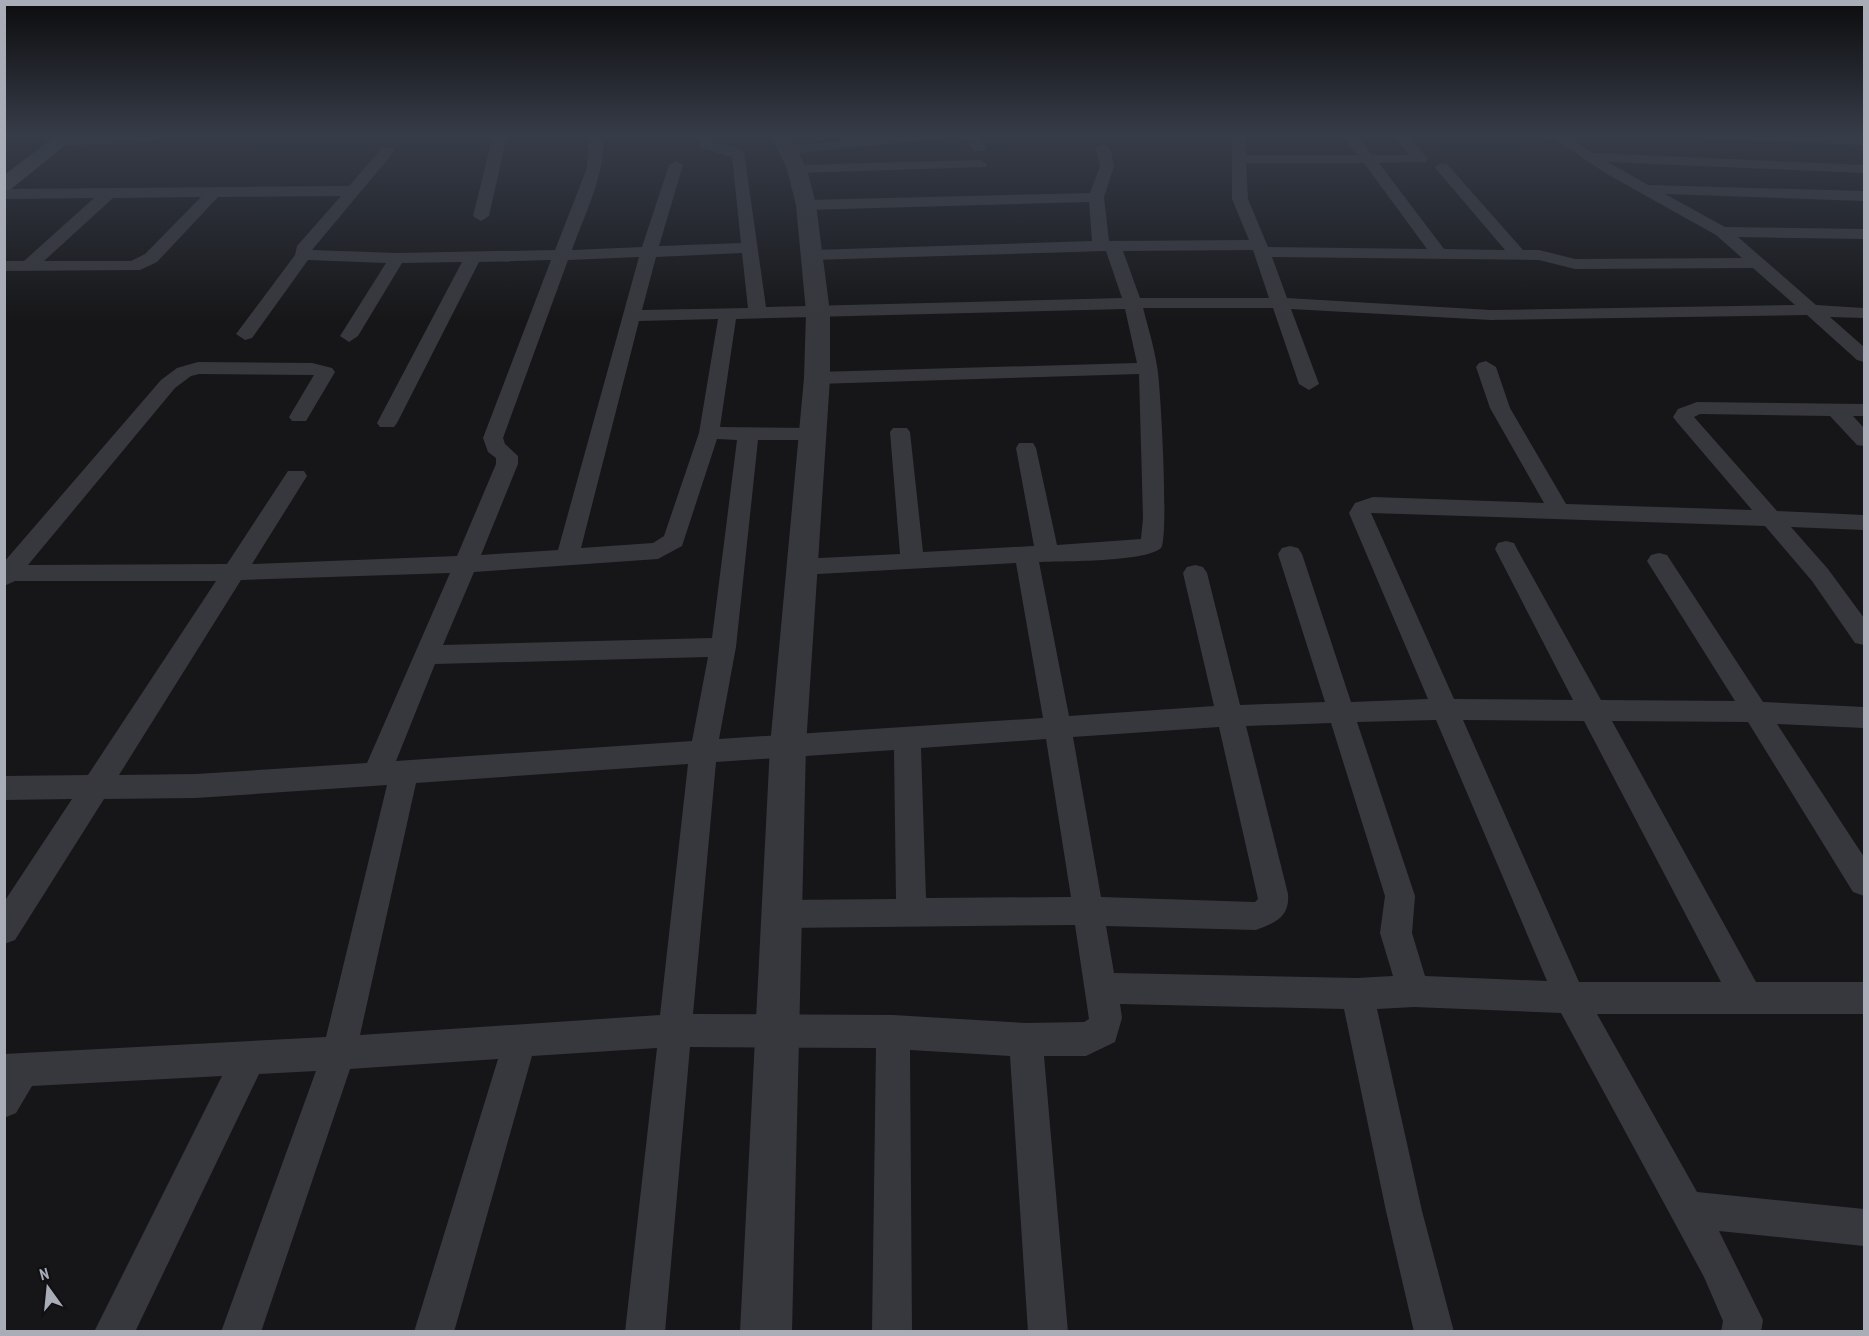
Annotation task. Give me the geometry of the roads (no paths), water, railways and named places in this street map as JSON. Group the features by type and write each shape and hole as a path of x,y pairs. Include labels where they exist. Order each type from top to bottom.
{"street":[{"path":"28,266 104,197"},
{"path":"4,266 122,268 143,263 151,258 209,197"},
{"path":"245,334 303,255 303,250 346,197"},
{"path":"481,216 485,197"},
{"path":"241,1332 339,1053 390,773 424,655 467,564 508,459 495,447 493,438 583,197"},
{"path":"567,558 649,251 666,197"},
{"path":"744,197 758,314"},
{"path":"766,1332 788,746 810,434 817,378 818,312 804,197"},
{"path":"806,205 1083,197"},
{"path":"800,567 1136,549 1152,543 1154,518 1148,368 1133,303 1107,246 1096,197"},
{"path":"1242,197 1309,384"},
{"path":"1397,197 1440,255"},
{"path":"1469,197 1519,255"},
{"path":"1661,197 1722,232 1864,356"},
{"path":"1722,232 1864,234"},
{"path":"812,255 1107,246 1261,248 1440,255 1543,255 1575,264 1757,263"},
{"path":"303,255 397,258 750,248"},
{"path":"387,423 473,256"},
{"path":"349,336 397,258"},
{"path":"633,316 1133,303 1279,303 1491,315 1809,310 1864,313"},
{"path":"6,575 234,572 467,564 658,551 674,540 709,433 728,314"},
{"path":"1486,367 1500,408 1560,512"},
{"path":"6,575 168,384 184,372 198,368 312,369 325,372 299,417"},
{"path":"817,378 1148,368"},
{"path":"1864,410 1698,408 1685,413 1683,417 1820,575 1864,636"},
{"path":"1835,410 1864,440"},
{"path":"900,432 912,561"},
{"path":"709,433 810,434"},
{"path":"645,1332 703,752 723,647 748,434"},
{"path":"4,1101 14,1071 339,1053 677,1030 893,1032 1026,1040 1086,1040 1103,1030 1106,1018 1058,727 1036,554 1026,448"},
{"path":"4,930 296,476"},
{"path":"1741,1332 1743,1320 1736,1303 1687,1209 1570,998 1360,513 1363,508 1373,504 1864,522"},
{"path":"1506,549 1747,998"},
{"path":"1290,554 1400,896 1396,933 1414,991"},
{"path":"1659,561 1864,882"},
{"path":"781,914 1088,911 1256,916 1266,912 1274,905 1195,573"},
{"path":"424,655 723,647"},
{"path":"4,788 196,786 1228,716 1446,709 1755,712 1864,717"},
{"path":"907,738 911,912"},
{"path":"1100,988 1357,994 1414,991 1570,998 1864,998"},
{"path":"1357,994 1404,1211 1434,1332"},
{"path":"892,1332 893,1032"},
{"path":"1026,1040 1048,1332"},
{"path":"434,1332 460,1251 520,1041"},
{"path":"114,1332 249,1058"},
{"path":"1687,1209 1864,1228"}]}
